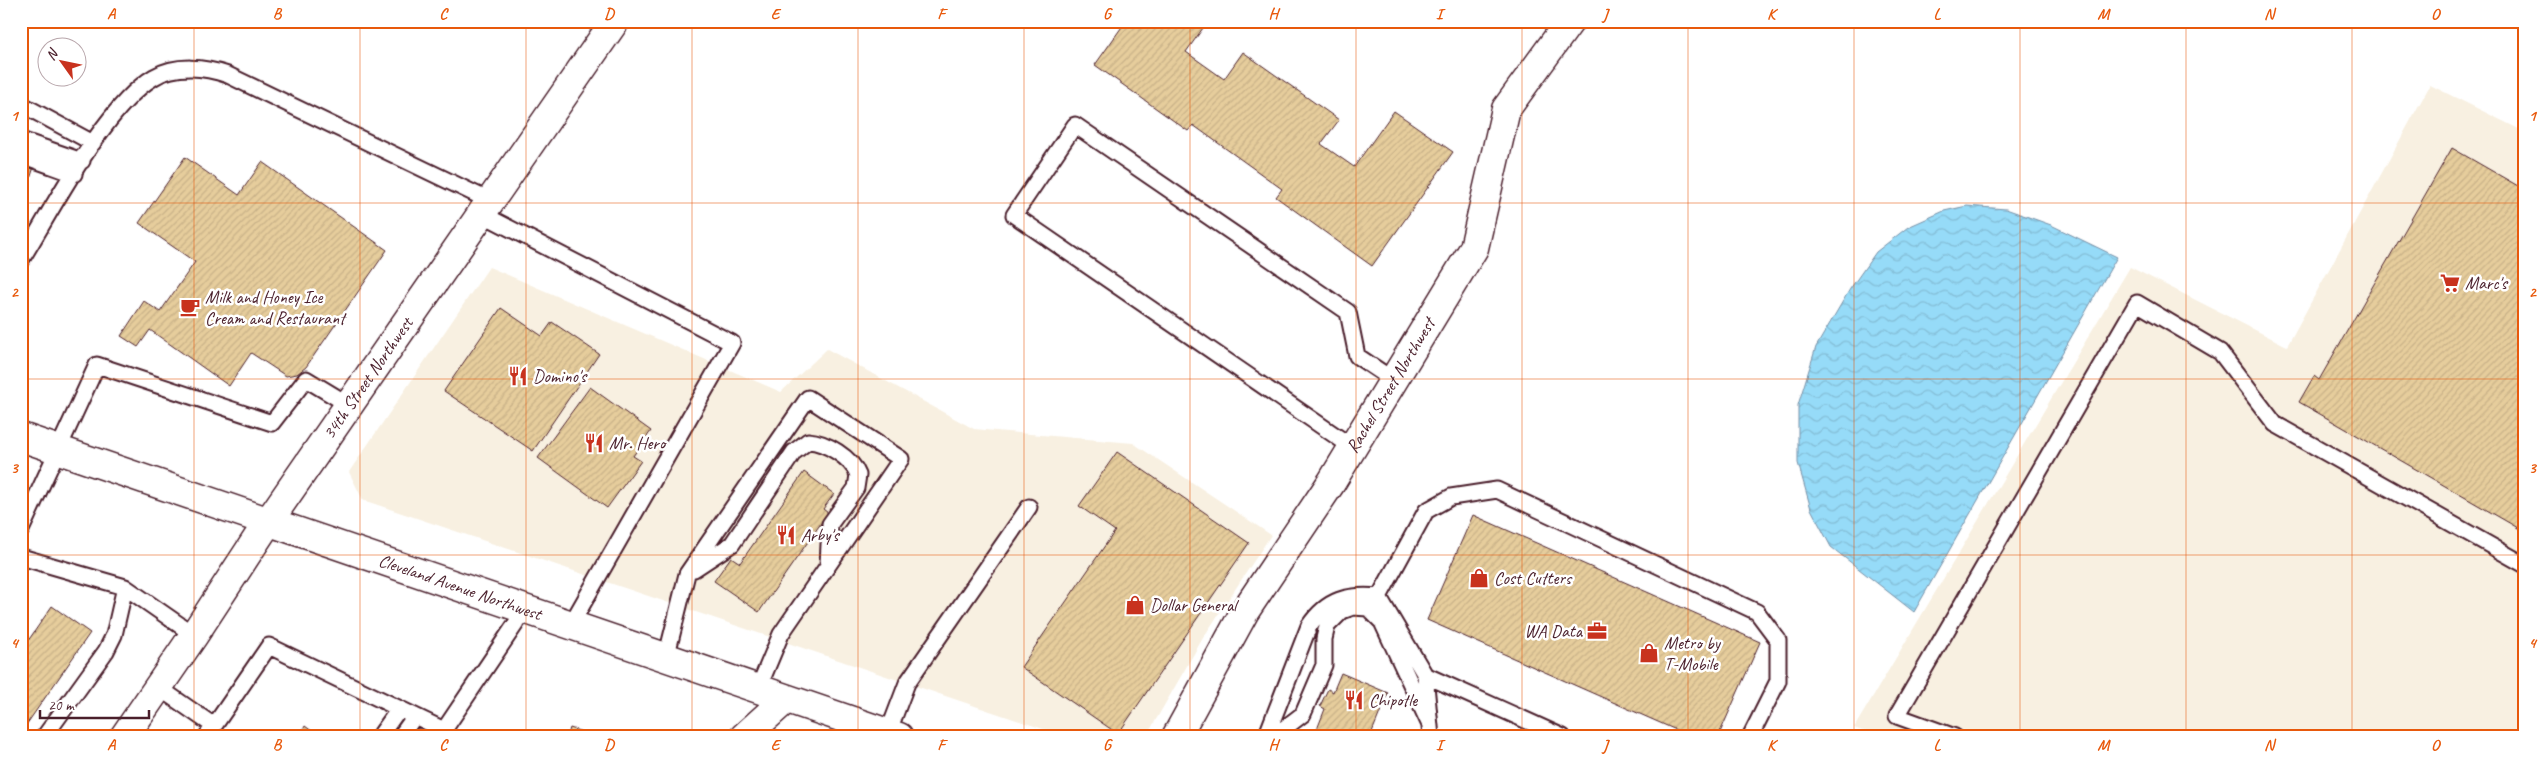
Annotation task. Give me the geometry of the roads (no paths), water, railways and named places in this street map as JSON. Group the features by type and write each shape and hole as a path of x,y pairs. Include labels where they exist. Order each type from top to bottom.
{"street":[{"name":"34th Street Northwest","path":"124,737 268,522 615,21"},
{"name":"Rachel Street Northwest","path":"1176,737 1245,611 1331,483 1474,248 1506,109 1570,21"},
{"name":"Cleveland Avenue Northwest","path":"21,437 570,626 894,735"},
{"path":"744,737 786,699"},
{"path":"775,737 786,699"}],"lane":[{"path":"21,260 93,143 127,101 155,76 180,69 203,69 228,75 486,208 732,343 570,626"},
{"path":"21,104 93,143"},
{"path":"1352,447 1014,215 1075,125 1348,312 1357,356 1393,380"},
{"path":"21,140 78,167"},
{"path":"21,155 78,167"},
{"path":"1955,737 1897,716 2137,303 2220,352 2275,424 2525,565"},
{"path":"21,530 97,365 272,423 306,379 349,405"},
{"path":"666,658 687,574 808,398 901,459 781,634 758,690"},
{"path":"687,574 732,544 794,452 808,442 824,444 851,463 858,475 856,488 830,524 828,564"},
{"path":"1379,597 1426,511 1451,497 1497,490 1757,612 1778,640 1778,681 1750,737"},
{"path":"894,735 907,683 1029,507"},
{"path":"21,557 125,587 194,635"},
{"path":"44,737 106,651 114,635 125,587"},
{"path":"1266,737 1309,626 1317,615 1336,600 1346,596 1379,597"},
{"path":"1379,597 1425,675 1430,730"},
{"path":"1273,737 1303,714 1324,665 1324,639 1327,626 1336,615 1353,607 1368,608 1382,622 1430,730"},
{"path":"158,687 210,731 268,646 444,730 524,610"},
{"path":"1425,675 1563,737"},
{"path":"379,737 399,709"},
{"path":"400,737 414,716"},
{"path":"422,737 431,724"}],"water":[{"path":"1967,206 2006,209 2051,225 2117,257 1914,612 1831,547 1811,509 1798,463 1798,405 1816,347 1850,289 1876,252 1908,227 1944,211"}],"place":[{"name":"Marc's","path":"2450,283"},
{"name":"Milk and Honey Ice Cream and Restaurant","path":"190,307"},
{"name":"Domino's","path":"518,376"},
{"name":"Mr. Hero","path":"594,443"},
{"name":"Arby's","path":"786,535"},
{"name":"Cost Cutters","path":"1479,578"},
{"name":"Dollar General","path":"1135,605"},
{"name":"WA Data","path":"1597,631"},
{"name":"Metro by T-Mobile","path":"1649,653"},
{"name":"Chipotle","path":"1354,700"}]}
